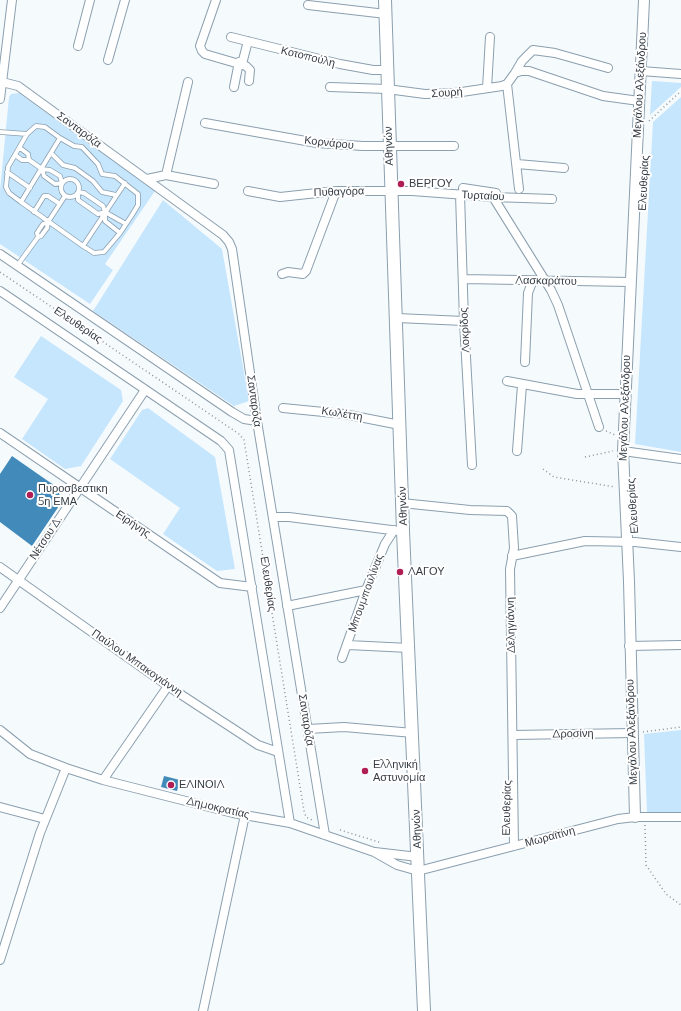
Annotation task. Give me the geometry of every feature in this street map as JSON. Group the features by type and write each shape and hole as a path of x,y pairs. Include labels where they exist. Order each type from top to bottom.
{"main road":[{"name":"Αθηνών","path":"385,0 400,425 402,504 399,531 409,648 424,1011"}],"street":[{"path":"0,99 4,31 12,0"},
{"path":"78,46 90,0"},
{"path":"108,60 125,0"},
{"path":"216,0 200,46 202,51 205,54 241,63 250,70 249,81"},
{"name":"Μεγάλου Αλεξάνδρου","path":"640,817 632,733 623,435 644,0"},
{"path":"308,5 386,14"},
{"name":"Κοτοπούλη","path":"231,37 340,64 373,70 387,70"},
{"path":"487,88 490,37"},
{"path":"234,87 248,41"},
{"path":"519,189 507,84 516,73 522,61 534,50 555,53 608,68"},
{"path":"516,73 530,71 603,96 639,101"},
{"path":"641,71 681,74"},
{"name":"Σανταρόζα","path":"2,82 18,86 223,235 229,242 232,249 257,421 325,835"},
{"path":"166,175 188,82"},
{"name":"Σουρή","path":"330,87 387,89 440,94 507,84"},
{"name":"Κορνάρου","path":"205,124 316,143 389,146 454,146"},
{"path":"517,164 564,168"},
{"path":"147,179 166,175 214,184"},
{"name":"Πυθαγόρα","path":"248,191 288,197 336,191 391,190"},
{"name":"Τυρταίου","path":"391,190 462,191 493,197 552,199"},
{"path":"282,274 288,272 303,274 306,271 336,191"},
{"path":"462,191 493,192 506,197"},
{"name":"Λοκρίδος","path":"462,191 464,321 472,465"},
{"path":"493,197 545,280 558,304 599,427"},
{"name":"Ελευθερίας","path":"0,254 232,412 244,419 257,421"},
{"name":"Λασκαράτου","path":"463,279 630,282"},
{"path":"526,362 528,293 533,280"},
{"name":"Ελευθερίας","path":"0,291 221,441 229,450 290,823"},
{"path":"397,318 464,321"},
{"path":"507,381 522,385 589,395 624,394"},
{"path":"517,450 522,385"},
{"name":"Νέτσου Δ.","path":"0,608 145,390"},
{"name":"Κωλέττη","path":"283,408 344,414 400,425"},
{"name":"Ειρήνης","path":"0,433 220,583 252,587"},
{"path":"623,451 681,459"},
{"name":"Δεληγιάννη","path":"402,504 470,510 507,511 512,516 514,544 510,569 514,846"},
{"path":"273,517 289,517 399,531"},
{"name":"Μπουμπουλίνας","path":"342,658 348,645 366,590 385,544 399,531"},
{"path":"512,556 585,541 627,541 681,547"},
{"name":"Παύλου Μπακογιάννη","path":"0,567 168,686 258,745 278,752"},
{"path":"287,606 366,590"},
{"path":"348,645 409,648"},
{"path":"629,646 681,645"},
{"path":"103,780 168,686"},
{"path":"308,729 344,727 413,733"},
{"name":"Δημοκρατίας","path":"0,730 30,754 66,768 103,780 245,815 290,823 374,852 397,865 418,871"},
{"name":"Δροσίνη","path":"513,735 632,733"},
{"path":"0,960 45,819 66,768"},
{"path":"0,807 45,819"},
{"path":"203,1011 245,815"},
{"name":"Μωραϊτίνη","path":"418,871 618,819 640,817 681,817"},
{"name":"Δημοκρατίας","path":"374,852 418,857"}],"lane":[{"path":"40,125 60,138 74,146 82,146 98,164 102,174 115,176 138,194 138,205 120,233 104,252 94,253 83,246 9,193 6,187 7,172 27,134 36,126 40,125"},
{"path":"0,132 27,134"},
{"path":"21,202 60,138"},
{"path":"20,148 28,154 29,160"},
{"path":"51,153 63,165 75,168 81,174 93,181 102,192 116,196"},
{"path":"15,155 22,160 29,160 42,169 50,170 60,176 62,190 65,196"},
{"path":"42,169 44,176 55,184 62,183 68,179 76,182 79,186 78,200 98,214 105,212 126,224"},
{"path":"7,172 30,188"},
{"path":"76,182 81,174"},
{"path":"83,246 125,183"},
{"path":"65,196 71,196 78,192 84,193 103,206 105,221 120,233"},
{"path":"34,212 44,196 48,196 60,204"},
{"path":"17,266 38,237 41,236 47,228 48,222 65,196"}],"path":[{"path":"648,122 681,91"},
{"name":"Ελευθερίας","path":"0,272 239,434 244,440 306,817 323,825 388,845"},
{"path":"599,427 610,434 623,435"},
{"path":"585,457 610,450 623,451"},
{"path":"543,469 554,477 570,481 624,488"},
{"path":"632,733 681,727"},
{"path":"640,817 646,865 666,894 681,905"}],"shaded area":[{"path":"652,81 681,83 681,87 650,115"},
{"path":"19,93 155,191 105,264 113,270 90,304 0,244 0,191 9,97 11,94"},
{"path":"681,97 681,452 635,444 653,122"},
{"path":"163,200 222,249 249,401 234,406 93,311"},
{"path":"41,336 121,390 123,401 81,466 65,469 22,439 48,399 14,377"},
{"path":"148,408 215,457 235,569 217,571 163,534 180,508 110,459 142,410"},
{"path":"681,730 681,814 657,815 647,813 644,734"}],"building":[{"name":"Πυροσβεστικη 5η ΕΜΑ","path":"12,456 58,488 61,503 32,546 0,522 0,474"},
{"path":"164,776 180,780 177,791 161,787"}],"place":[{"name":"ΒΕΡΓΟΥ","path":"401,184"},
{"name":"Πυροσβεστικη 5η ΕΜΑ","path":"30,495"},
{"name":"ΛΑΓΟΥ","path":"400,572"},
{"name":"Ελληνική Αστυνομία","path":"365,771"},
{"name":"ΕΛΙΝΟΙΛ","path":"171,785"}]}
